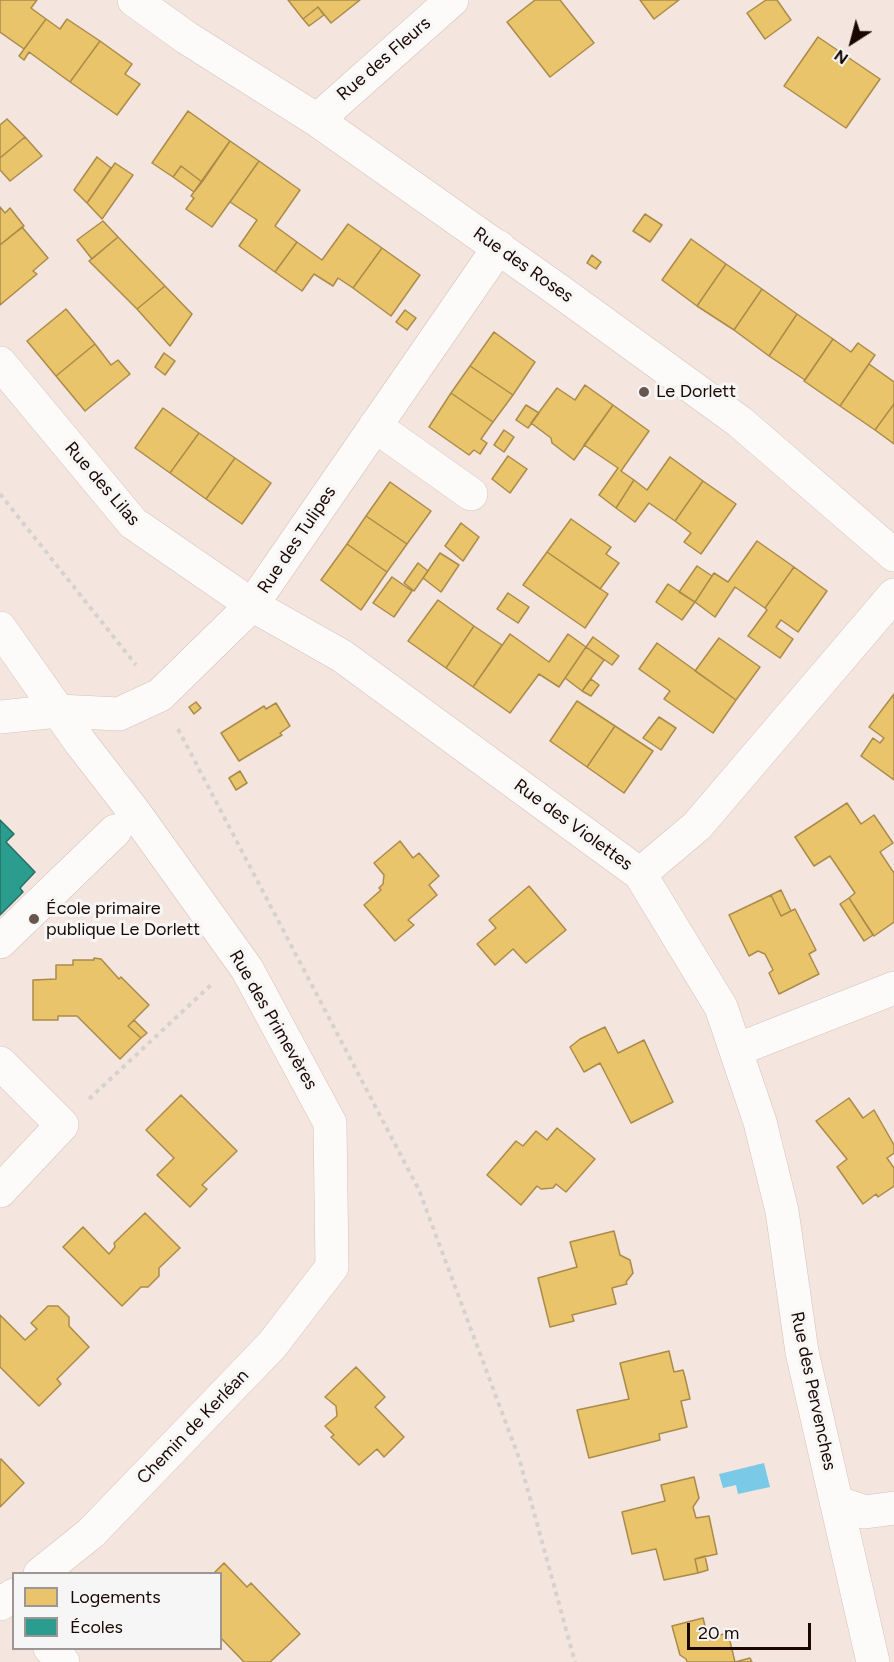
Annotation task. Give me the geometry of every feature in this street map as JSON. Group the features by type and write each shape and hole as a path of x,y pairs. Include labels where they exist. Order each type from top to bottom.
{"street":[{"name":"Rue des Roses","path":"134,0 187,38 317,120 740,422 894,555"},
{"name":"Rue des Fleurs","path":"317,120 452,0"},
{"name":"Rue des Tulipes","path":"0,717 58,711 118,714 160,695 252,605 499,248"},
{"name":"Rue des Lilas","path":"0,363 133,523 252,605"},
{"path":"375,426 471,494"},
{"name":"Rue des Violettes","path":"252,605 342,656 640,874 697,826 894,596"},
{"name":"Rue des Primevères","path":"0,628 247,969 330,1123 332,1267"},
{"path":"0,942 115,831"},
{"name":"Rue des Pervenches","path":"640,874 721,1007 760,1122 782,1211 802,1352 873,1662"},
{"path":"736,1050 894,988"},
{"path":"0,1063 62,1125 0,1191"},
{"name":"Chemin de Kerléan","path":"42,1572 91,1533 272,1345 332,1267"},
{"path":"838,1503 865,1512 894,1508"},
{"path":"52,1650 63,1662"}],"path":[{"path":"62,1125 239,958"}],"water":[{"path":"764,1463 770,1487 738,1494 736,1485 723,1488 719,1474"}],"building: Logements":[{"path":"0,0 37,0 31,8 46,19 24,49 0,32"},
{"path":"288,0 360,0 331,23 318,7 303,19"},
{"path":"535,0 560,0 594,43 550,77 507,22"},
{"path":"640,0 679,0 654,19"},
{"path":"766,0 777,0 791,20 765,39 747,13"},
{"path":"318,7 324,15 309,26 303,19"},
{"path":"46,19 60,29 67,19 100,41 70,82 29,52 24,60 19,56"},
{"path":"818,37 880,79 846,128 784,86"},
{"path":"100,41 132,64 125,74 140,84 117,115 70,82"},
{"path":"188,111 230,141 202,182 181,166 173,177 152,163"},
{"path":"7,119 25,137 0,158 0,125"},
{"path":"25,137 42,156 10,181 0,170 0,158"},
{"path":"230,141 259,161 212,227 186,209 194,198 191,196"},
{"path":"97,157 111,168 87,203 74,190"},
{"path":"259,161 300,190 275,226 297,242 275,272 239,246 257,220 230,202"},
{"path":"115,163 133,175 102,219 87,203"},
{"path":"181,166 202,182 194,192 173,177"},
{"path":"0,207 5,213 10,208 24,226 0,245"},
{"path":"645,214 662,225 650,242 633,231"},
{"path":"103,221 118,237 92,259 77,240"},
{"path":"348,224 382,248 353,288 338,278 333,286 314,274 302,291 275,272 297,242 322,260"},
{"path":"22,227 48,258 33,271 37,274 0,305 0,245"},
{"path":"118,237 165,286 137,309 89,261"},
{"path":"691,239 726,264 697,306 662,280"},
{"path":"382,248 420,275 391,316 353,288"},
{"path":"592,255 601,262 596,269 587,263"},
{"path":"726,264 762,289 734,330 697,306"},
{"path":"165,286 192,314 170,346 137,309"},
{"path":"762,289 797,314 769,356 734,330"},
{"path":"66,309 95,344 56,376 27,341"},
{"path":"405,310 416,318 407,330 396,322"},
{"path":"797,314 833,339 805,380 769,356"},
{"path":"494,332 535,362 513,395 470,366"},
{"path":"833,339 851,352 858,343 875,355 840,406 804,381"},
{"path":"95,344 111,365 118,360 130,374 85,411 56,376"},
{"path":"164,353 175,361 165,375 155,367"},
{"path":"869,364 894,382 894,404 875,430 840,406"},
{"path":"470,366 513,395 493,422 451,393"},
{"path":"585,385 613,405 574,460 531,423 557,388 575,400"},
{"path":"451,393 493,422 481,439 487,443 480,454 474,450 469,455 429,427"},
{"path":"894,404 894,444 875,430"},
{"path":"526,405 539,413 528,428 516,420"},
{"path":"613,405 649,431 621,471 634,480 616,508 599,495 618,468 584,445"},
{"path":"163,408 199,433 170,473 135,448"},
{"path":"504,430 514,437 504,452 494,445"},
{"path":"199,433 235,458 206,499 170,473"},
{"path":"508,456 527,469 510,493 492,479"},
{"path":"670,457 703,481 675,521 649,503 635,522 616,508 634,480 647,490"},
{"path":"235,458 271,483 242,524 206,499"},
{"path":"703,481 736,504 701,554 684,542 691,533 675,521"},
{"path":"390,482 431,511 407,544 366,516"},
{"path":"366,516 407,544 387,572 347,544"},
{"path":"571,519 611,547 606,554 619,563 600,589 547,552"},
{"path":"461,523 479,537 463,561 445,546"},
{"path":"757,541 794,567 765,608 735,587 715,617 695,602 714,573 728,582"},
{"path":"347,544 387,572 361,610 321,580"},
{"path":"547,552 608,594 585,628 523,585"},
{"path":"440,553 459,565 441,592 423,578"},
{"path":"418,563 428,571 414,591 404,583"},
{"path":"697,566 712,576 695,602 679,592"},
{"path":"794,567 827,591 798,632 781,620 776,627 793,639 780,658 748,636"},
{"path":"392,577 412,591 394,617 373,603"},
{"path":"668,584 695,602 682,620 656,602"},
{"path":"508,593 529,607 518,623 497,609"},
{"path":"438,600 474,626 446,668 408,641"},
{"path":"474,626 502,645 473,687 446,668"},
{"path":"510,634 549,662 568,634 586,647 559,687 539,674 510,713 473,687"},
{"path":"593,637 619,656 612,665 586,647"},
{"path":"719,638 760,667 736,700 695,671"},
{"path":"657,643 736,700 713,733 664,699 670,691 639,669"},
{"path":"586,647 604,660 582,691 565,678"},
{"path":"591,679 599,685 591,696 582,691"},
{"path":"894,694 894,780 861,756 873,738 880,743 884,738 869,727"},
{"path":"577,701 615,726 587,767 550,741"},
{"path":"196,702 201,708 194,714 189,707"},
{"path":"276,703 290,726 280,733 282,735 239,761 221,733 264,706 266,709"},
{"path":"659,717 676,728 661,750 643,738"},
{"path":"615,726 653,751 624,793 587,767"},
{"path":"240,771 247,783 236,790 229,778"},
{"path":"847,803 861,824 874,815 893,843 880,852 894,873 894,922 874,936 849,898 855,893 830,856 814,866 795,837"},
{"path":"400,841 413,858 419,853 439,876 429,885 437,895 408,920 414,925 395,941 364,905 381,890 379,888 383,884 384,875 374,863"},
{"path":"529,886 566,930 526,963 513,949 495,965 477,944 496,928 489,920"},
{"path":"781,890 791,911 781,916 771,895"},
{"path":"771,895 781,916 795,909 816,950 809,954 819,974 779,994 769,973 773,970 765,954 758,951 749,956 729,915"},
{"path":"849,898 873,935 864,941 840,904"},
{"path":"94,958 101,959 119,979 121,977 149,1005 128,1026 141,1038 120,1059 77,1016 58,1016 58,1020 33,1020 33,980 56,979 56,965 73,965 73,960 94,960"},
{"path":"134,1020 147,1033 141,1038 128,1026"},
{"path":"605,1027 618,1053 644,1040 673,1102 631,1123 600,1063 584,1072 570,1047 580,1039"},
{"path":"181,1095 237,1151 202,1185 207,1189 190,1207 157,1175 174,1158 146,1130"},
{"path":"849,1098 863,1118 874,1110 894,1145 894,1153 887,1158 894,1168 894,1186 878,1197 876,1194 863,1204 837,1167 847,1159 816,1121"},
{"path":"557,1128 595,1159 566,1192 556,1184 553,1188 541,1189 537,1186 521,1205 487,1175 516,1141 523,1146 536,1131 547,1140"},
{"path":"145,1213 180,1248 159,1268 159,1276 148,1287 141,1287 122,1306 63,1247 83,1227 109,1254 115,1247 114,1243"},
{"path":"614,1231 620,1255 630,1260 633,1273 626,1282 627,1284 612,1288 616,1304 572,1315 574,1321 550,1327 538,1278 577,1267 570,1242"},
{"path":"48,1306 58,1306 69,1317 69,1326 89,1347 57,1379 61,1384 39,1406 0,1367 0,1315 25,1340 37,1329 31,1323"},
{"path":"669,1351 674,1372 683,1370 685,1377 690,1399 681,1401 687,1427 659,1434 660,1440 589,1458 577,1410 629,1399 620,1363"},
{"path":"356,1367 385,1397 375,1407 404,1437 384,1457 377,1449 359,1465 331,1437 334,1435 325,1426 337,1416 336,1406 325,1397"},
{"path":"0,1460 24,1483 0,1507"},
{"path":"694,1477 699,1498 693,1507 696,1518 709,1516 717,1554 695,1559 698,1573 664,1580 656,1549 632,1554 622,1512 665,1501 661,1485"},
{"path":"705,1556 708,1570 698,1573 695,1559"},
{"path":"224,1563 247,1587 251,1583 300,1634 270,1662 244,1662 222,1639 222,1572 215,1572"},
{"path":"703,1618 708,1638 728,1633 735,1662 687,1662 680,1655 672,1626"},
{"path":"750,1658 752,1662 735,1662"}],"building: Écoles":[{"path":"0,820 14,834 6,842 35,872 20,888 23,892 0,915"}],"place":[{"name":"Le Dorlett","path":"644,392"},
{"name":"École primaire publique Le Dorlett","path":"34,919"}]}
